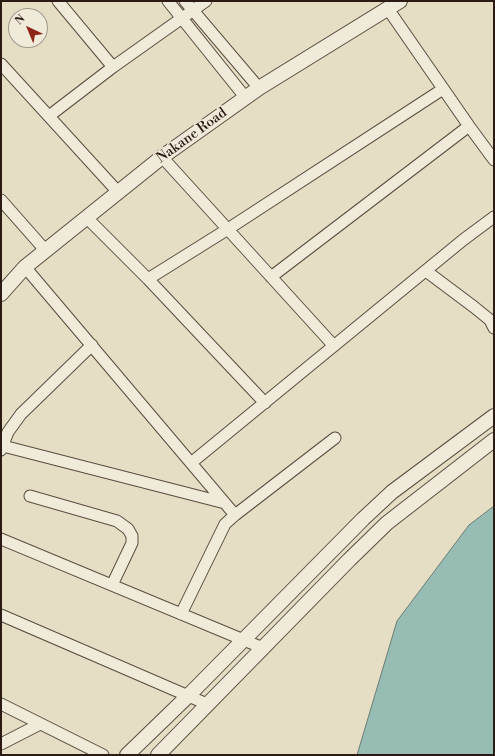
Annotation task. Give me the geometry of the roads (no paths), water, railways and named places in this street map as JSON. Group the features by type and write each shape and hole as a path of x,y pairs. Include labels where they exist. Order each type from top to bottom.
{"street":[{"path":"58,1 113,67"},
{"path":"168,1 245,97"},
{"path":"49,116 113,67 182,18 189,5 206,1"},
{"name":"Nakane Road","path":"1,294 25,267 162,157 245,97 400,1"},
{"path":"189,5 259,88"},
{"path":"388,9 494,160"},
{"path":"1,64 118,192"},
{"path":"148,279 228,230 443,89"},
{"path":"271,277 469,126"},
{"path":"162,157 334,346"},
{"path":"1,200 46,251"},
{"path":"191,463 494,217"},
{"path":"87,218 148,279 265,403"},
{"path":"25,267 235,515"},
{"path":"426,271 474,306 490,320 494,328"},
{"path":"92,345 21,414 8,432 2,448 225,503"},
{"path":"127,755 244,640 363,519 392,492 494,416"},
{"path":"181,614 225,524 335,438"},
{"path":"158,755 387,523 494,440"},
{"path":"30,496 117,521 128,529 132,536 132,543 112,585"},
{"path":"1,539 263,648"},
{"path":"1,615 208,704"},
{"path":"1,704 103,755"},
{"path":"1,744 40,724"}],"water":[{"path":"494,506 494,755 357,755 397,621 469,525"}]}
